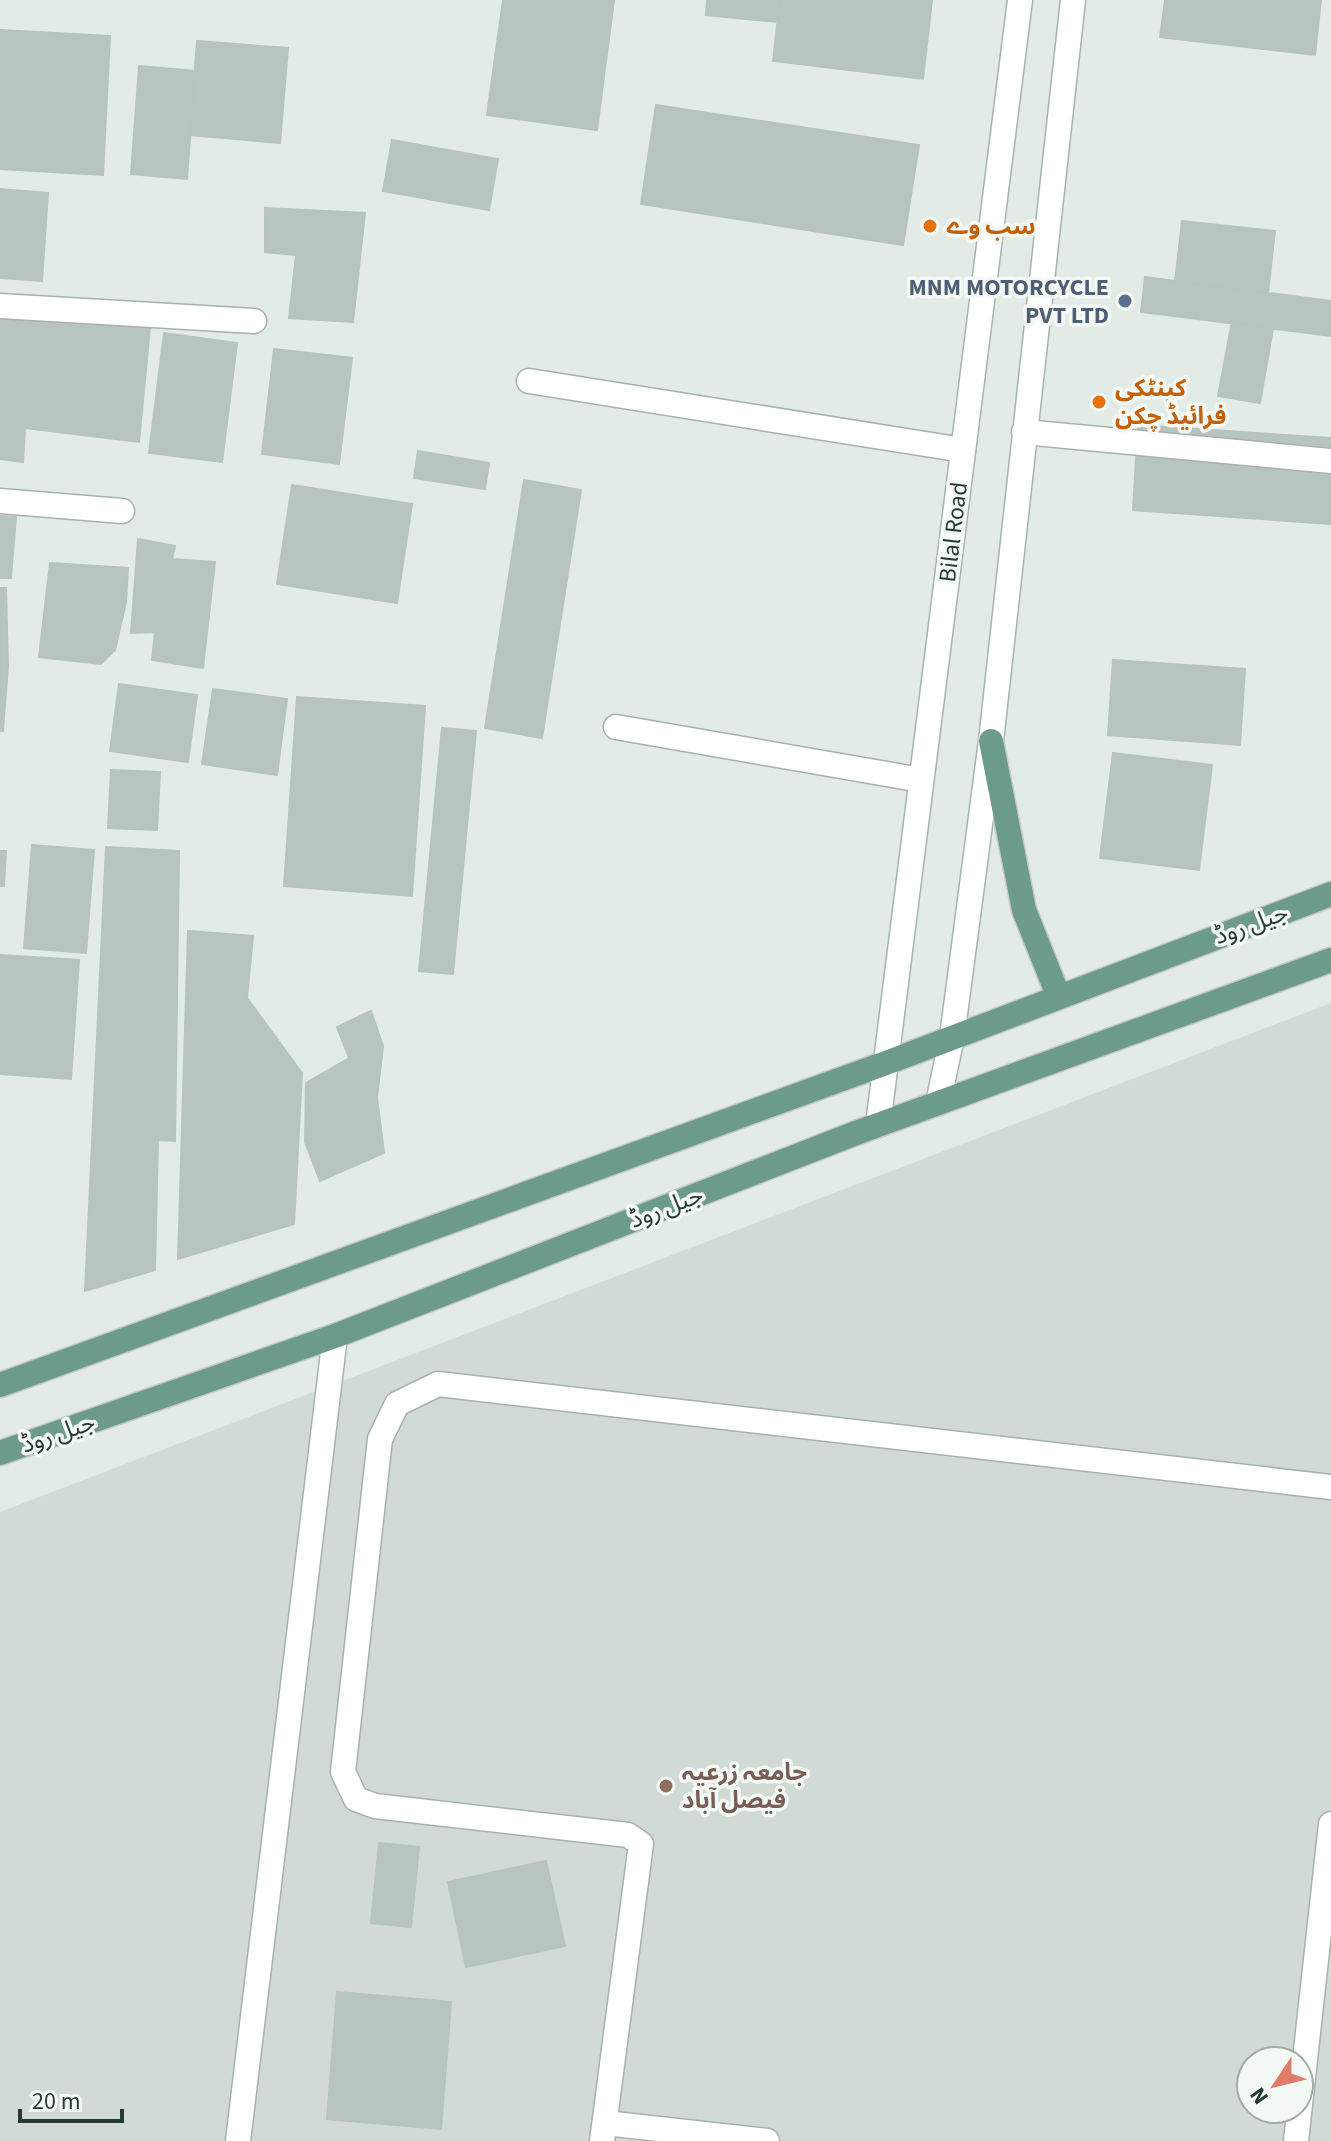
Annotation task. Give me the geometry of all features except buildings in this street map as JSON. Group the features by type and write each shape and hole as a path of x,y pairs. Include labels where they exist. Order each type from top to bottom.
{"main road":[{"path":"991,741 1024,910 1058,995"},
{"name":"جیل روڈ","path":"0,1385 886,1063 1058,995 1331,894"},
{"name":"جیل روڈ","path":"0,1453 335,1336 878,1125 1331,960"}],"street":[{"name":"Bilal Road","path":"878,1125 1020,0"},
{"path":"938,1103 952,1037 991,741 1073,0"},
{"path":"0,306 254,321"},
{"path":"529,381 963,450"},
{"path":"1024,432 1331,461"},
{"path":"0,501 122,511"},
{"path":"616,727 921,780"},
{"path":"238,2141 335,1336"},
{"path":"767,2141 603,2132 641,1844 628,1835 375,1806 356,1799 343,1772 369,1505 380,1439 397,1404 438,1384 1331,1487"},
{"path":"1296,2141 1331,1824"}],"shaded area":[{"name":"جامعہ زرعیہ فیصل آباد","path":"1331,1003 1331,2141 0,2141 0,1512"}],"place":[{"name":"سب وے","path":"930,226"},
{"name":"MNM MOTORCYCLE PVT LTD","path":"1125,301"},
{"name":"کینٹکی فرائیڈ چکن","path":"1099,402"},
{"name":"جامعہ زرعیہ فیصل آباد","path":"666,1786"}]}
